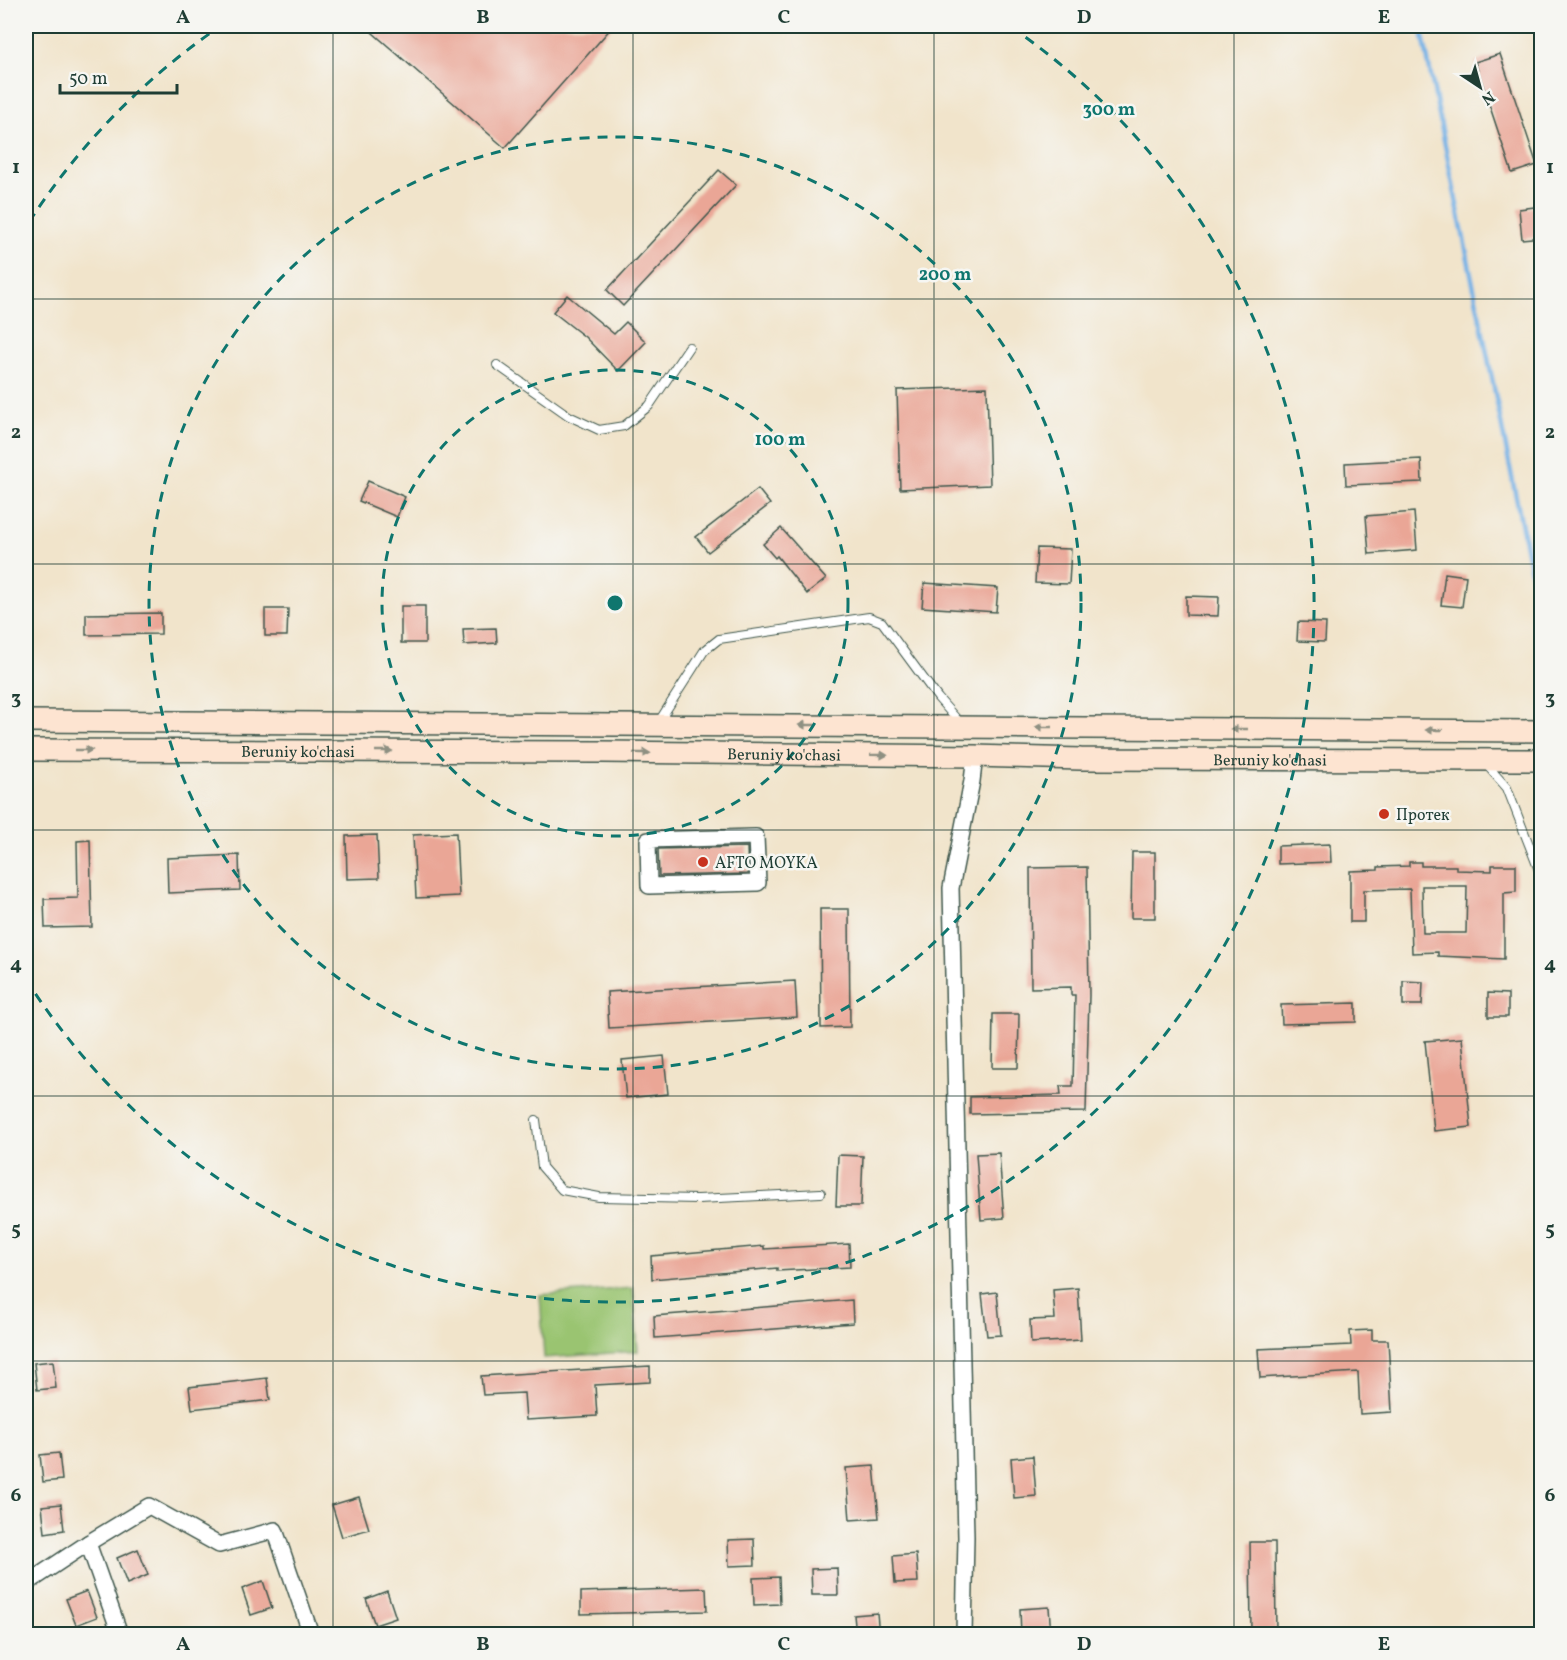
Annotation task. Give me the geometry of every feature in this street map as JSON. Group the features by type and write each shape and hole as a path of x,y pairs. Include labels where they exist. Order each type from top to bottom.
{"main road":[{"name":"Beruniy ko'chasi","path":"26,722 1542,731"},
{"path":"602,724 603,752"},
{"path":"1319,729 1319,760"},
{"name":"Beruniy ko'chasi","path":"26,750 603,752 1081,759 1542,760"}],"street":[{"path":"964,1635 966,1537 951,888 975,756"},
{"path":"756,837 758,883 649,886 648,840 756,837"},
{"path":"26,1584 149,1506 219,1545 275,1530 311,1635"},
{"path":"88,1543 120,1635"}],"lane":[{"path":"497,365 569,416 599,430 624,426 649,406 689,347"},
{"path":"657,724 704,651 719,639 869,618 882,622 938,698 963,727"},
{"path":"1489,759 1507,788 1542,878"},
{"path":"536,1120 542,1167 562,1190 599,1197 698,1199 821,1193"}],"green space":[{"path":"633,1288 638,1351 544,1358 540,1295"}],"building":[{"path":"365,26 613,26 505,148"},
{"path":"1500,54 1537,165 1512,173 1475,62"},
{"path":"719,170 736,185 623,306 607,290"},
{"path":"1542,206 1542,237 1522,239 1519,209"},
{"path":"567,295 614,334 626,322 646,342 618,371 585,337 553,312"},
{"path":"987,387 990,485 900,489 897,390"},
{"path":"1421,459 1422,482 1346,485 1345,463"},
{"path":"368,481 405,497 397,517 359,501"},
{"path":"758,489 770,504 708,552 696,537"},
{"path":"1414,512 1417,550 1369,554 1366,516"},
{"path":"781,528 826,579 807,594 777,556 775,558 763,544"},
{"path":"1037,548 1071,549 1069,584 1035,583"},
{"path":"1445,573 1466,576 1462,607 1441,605"},
{"path":"924,583 998,588 996,612 922,607"},
{"path":"1186,596 1219,597 1218,616 1186,615"},
{"path":"401,606 425,606 425,643 401,643"},
{"path":"265,609 288,609 287,636 265,636"},
{"path":"161,613 161,634 86,635 86,614"},
{"path":"1298,622 1326,623 1325,642 1297,641"},
{"path":"496,628 497,643 464,645 463,629"},
{"path":"456,833 459,896 416,898 413,835"},
{"path":"377,835 379,878 347,879 346,836"},
{"path":"90,840 92,927 45,928 44,899 78,898 77,841"},
{"path":"1330,844 1331,862 1278,864 1278,846"},
{"path":"747,847 748,874 659,876 658,849"},
{"path":"1132,852 1155,852 1155,918 1131,918"},
{"path":"239,855 240,890 168,893 167,858"},
{"path":"1409,862 1421,862 1421,866 1456,866 1456,870 1492,871 1492,865 1516,865 1516,892 1504,893 1504,959 1438,956 1438,952 1412,953 1410,889 1364,890 1364,922 1350,922 1350,871 1409,866","holes":["1422,886 1467,886 1466,933 1423,933"]},
{"path":"1087,867 1089,995 1086,1112 970,1114 970,1097 1061,1095 1060,1086 1073,1086 1075,995 1071,995 1071,987 1031,988 1030,868"},
{"path":"820,909 849,909 850,1027 821,1028"},
{"path":"795,981 797,1017 609,1028 607,992"},
{"path":"1403,981 1423,982 1422,1005 1403,1005"},
{"path":"1488,993 1508,994 1508,1017 1488,1017"},
{"path":"1356,1003 1356,1022 1282,1024 1281,1005"},
{"path":"993,1014 1019,1014 1018,1068 992,1068"},
{"path":"1462,1038 1471,1127 1434,1131 1425,1041"},
{"path":"664,1056 668,1094 626,1098 622,1060"},
{"path":"999,1153 1004,1218 981,1220 976,1154"},
{"path":"838,1155 863,1156 861,1206 836,1206"},
{"path":"849,1244 850,1267 777,1271 777,1268 652,1279 651,1256 764,1246 764,1249"},
{"path":"1078,1288 1081,1340 1031,1343 1030,1320 1055,1319 1053,1290"},
{"path":"997,1292 1001,1335 987,1336 982,1294"},
{"path":"852,1300 853,1323 655,1338 654,1316"},
{"path":"1372,1330 1372,1340 1388,1340 1392,1412 1360,1414 1358,1372 1260,1378 1258,1349 1351,1345 1350,1331"},
{"path":"53,1361 56,1388 37,1390 34,1363"},
{"path":"650,1366 650,1382 595,1385 597,1416 526,1420 524,1393 483,1395 481,1376"},
{"path":"267,1378 270,1400 192,1409 189,1387"},
{"path":"59,1453 62,1480 43,1482 40,1455"},
{"path":"1033,1456 1036,1496 1014,1498 1011,1458"},
{"path":"874,1466 879,1518 850,1520 846,1468"},
{"path":"359,1497 369,1529 342,1537 332,1505"},
{"path":"61,1504 64,1530 45,1533 42,1506"},
{"path":"754,1539 755,1565 729,1566 728,1540"},
{"path":"1250,1542 1275,1542 1276,1635 1251,1635"},
{"path":"138,1549 148,1575 127,1584 117,1558"},
{"path":"916,1554 918,1582 895,1583 893,1556"},
{"path":"837,1568 838,1595 812,1595 811,1569"},
{"path":"779,1577 780,1604 754,1605 753,1578"},
{"path":"263,1581 272,1608 251,1615 242,1589"},
{"path":"706,1588 707,1611 581,1614 581,1592"},
{"path":"87,1591 97,1617 76,1625 66,1599"},
{"path":"387,1591 396,1618 375,1625 366,1599"},
{"path":"1049,1607 1051,1635 1021,1635 1020,1609"},
{"path":"877,1613 879,1635 856,1635 854,1615"}],"waterway":[{"path":"1421,26 1542,626"}],"place":[{"name":"Протек","path":"1384,814"},
{"name":"AFTO MOYKA","path":"703,862"}]}
